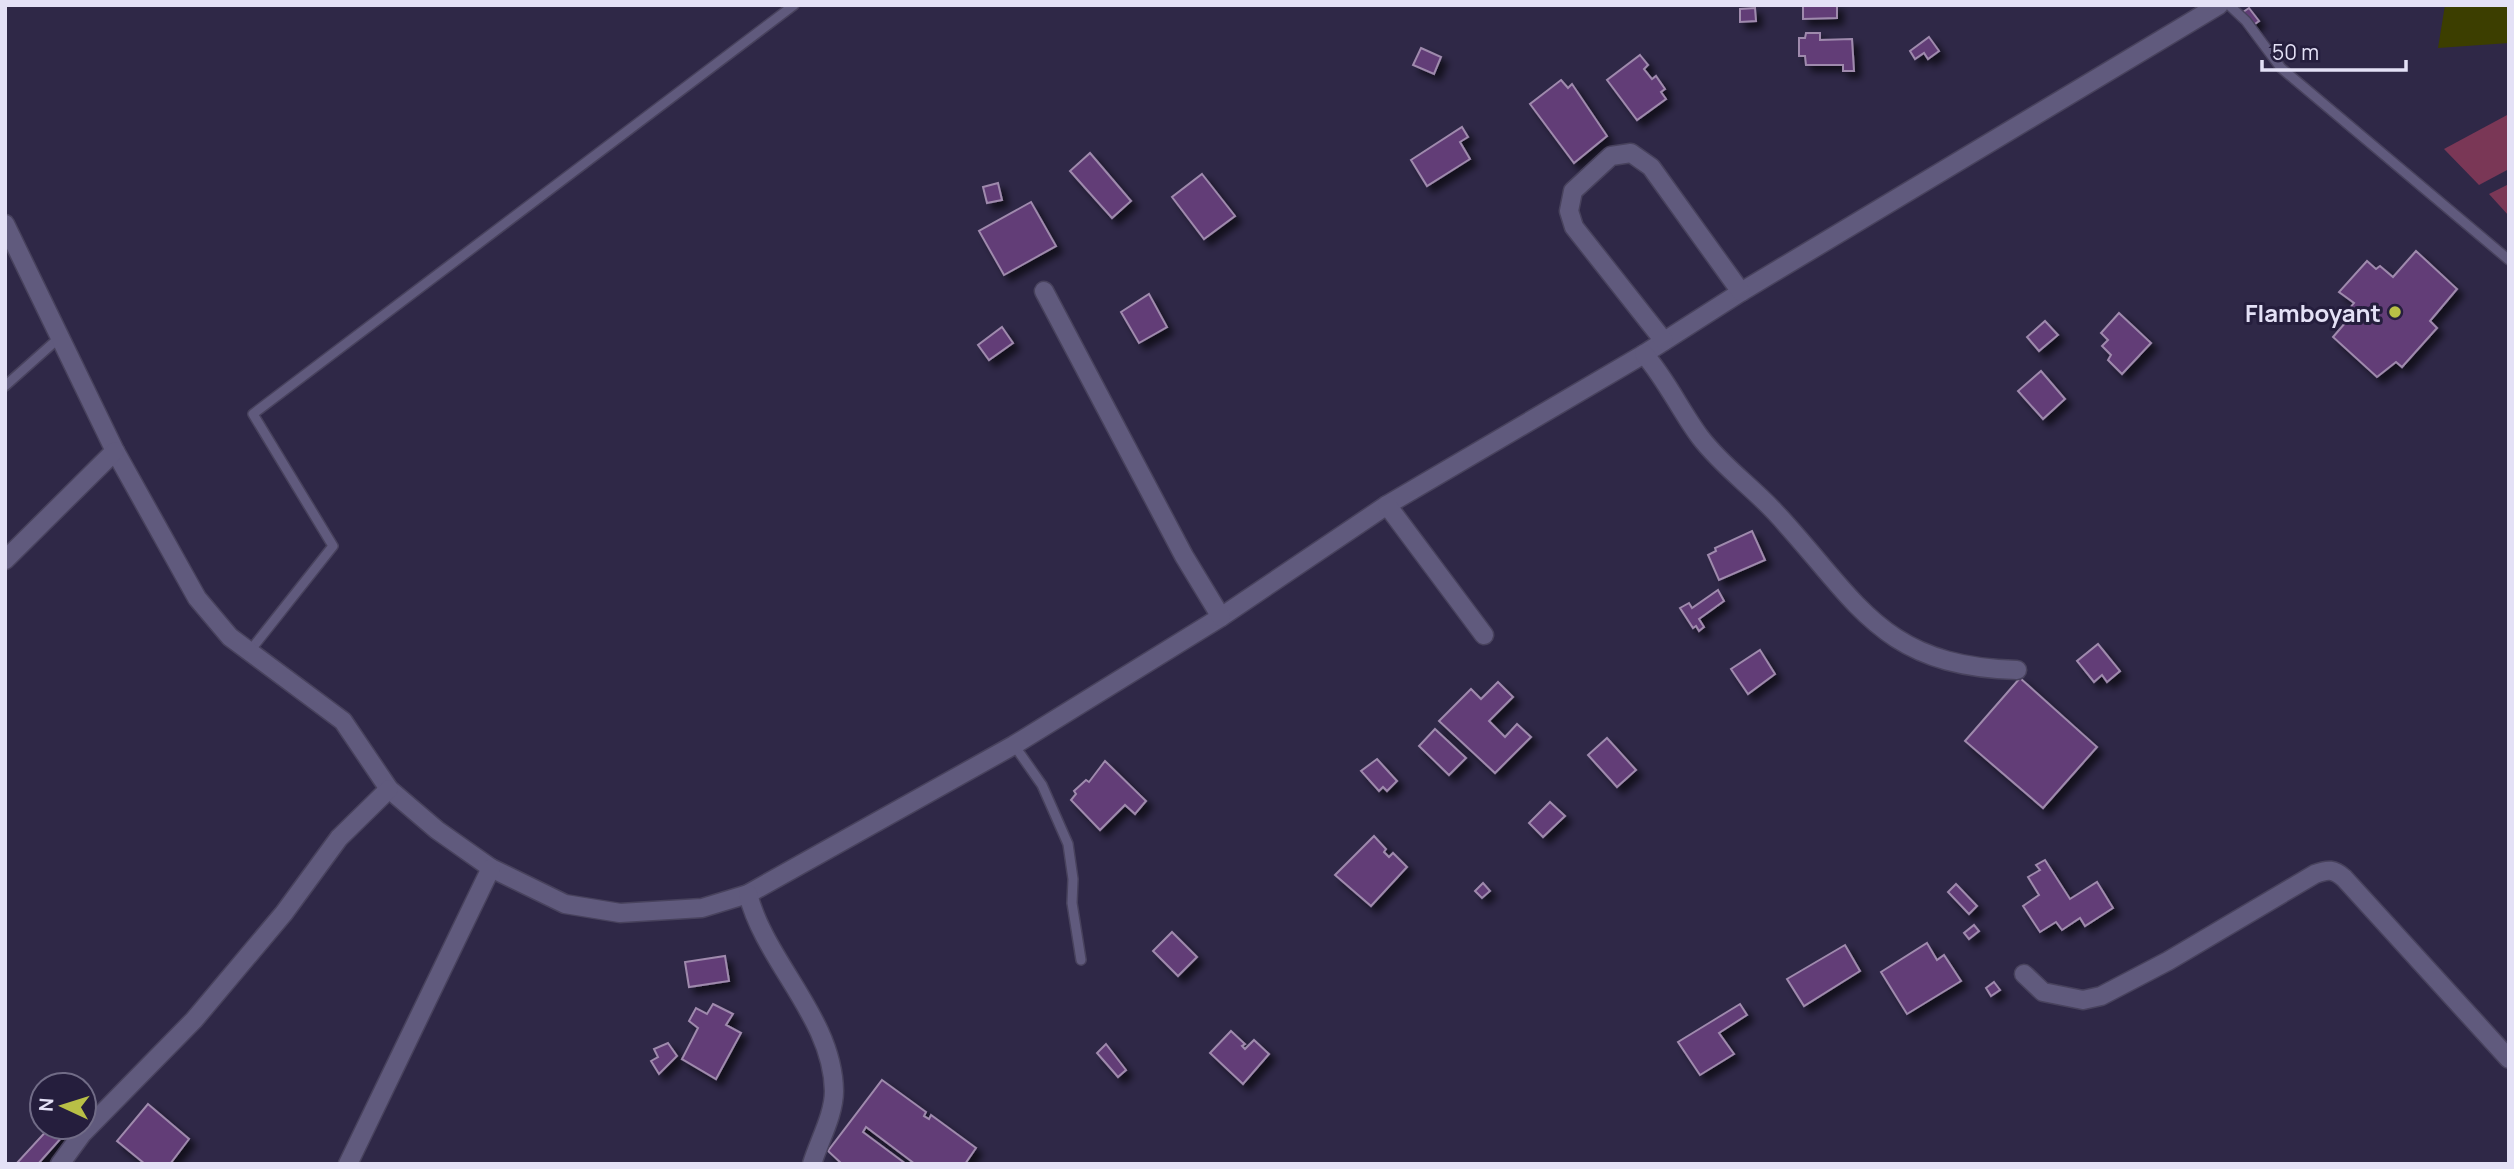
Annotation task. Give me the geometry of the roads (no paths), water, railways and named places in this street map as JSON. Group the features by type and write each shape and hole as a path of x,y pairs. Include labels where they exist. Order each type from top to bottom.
{"street":[{"path":"5,224 115,451 197,598 230,638 343,721 389,789 437,830 491,869 565,904 620,913 702,908 748,894 1014,745 1221,617 1387,505 1644,354 1741,292 2219,5"},
{"path":"1664,341 1574,227 1569,211 1573,191 1611,156 1631,153 1651,167 1741,292"},
{"path":"1044,291 1184,556 1221,617"},
{"path":"1644,354 1658,370 1702,439 1726,466 1774,511 1854,606 1912,648 1944,662 1976,669 2017,670"},
{"path":"5,560 115,451"},
{"path":"1387,505 1484,635"},
{"path":"60,1164 82,1134 194,1020 284,914 339,838 389,789"},
{"path":"348,1164 491,869"},
{"path":"2024,974 2043,992 2083,1000 2101,996 2327,870 2336,871 2509,1059"},
{"path":"748,894 761,929 817,1029 831,1072 833,1102 812,1164"}],"lane":[{"path":"249,652 333,546 253,414 794,5"},
{"path":"2229,5 2246,20 2281,68 2509,260"},
{"path":"5,386 60,337"},
{"path":"1014,745 1042,785 1068,844 1073,879 1072,903 1082,960"}],"place":[{"name":"Flamboyant","path":"2395,312"}]}
